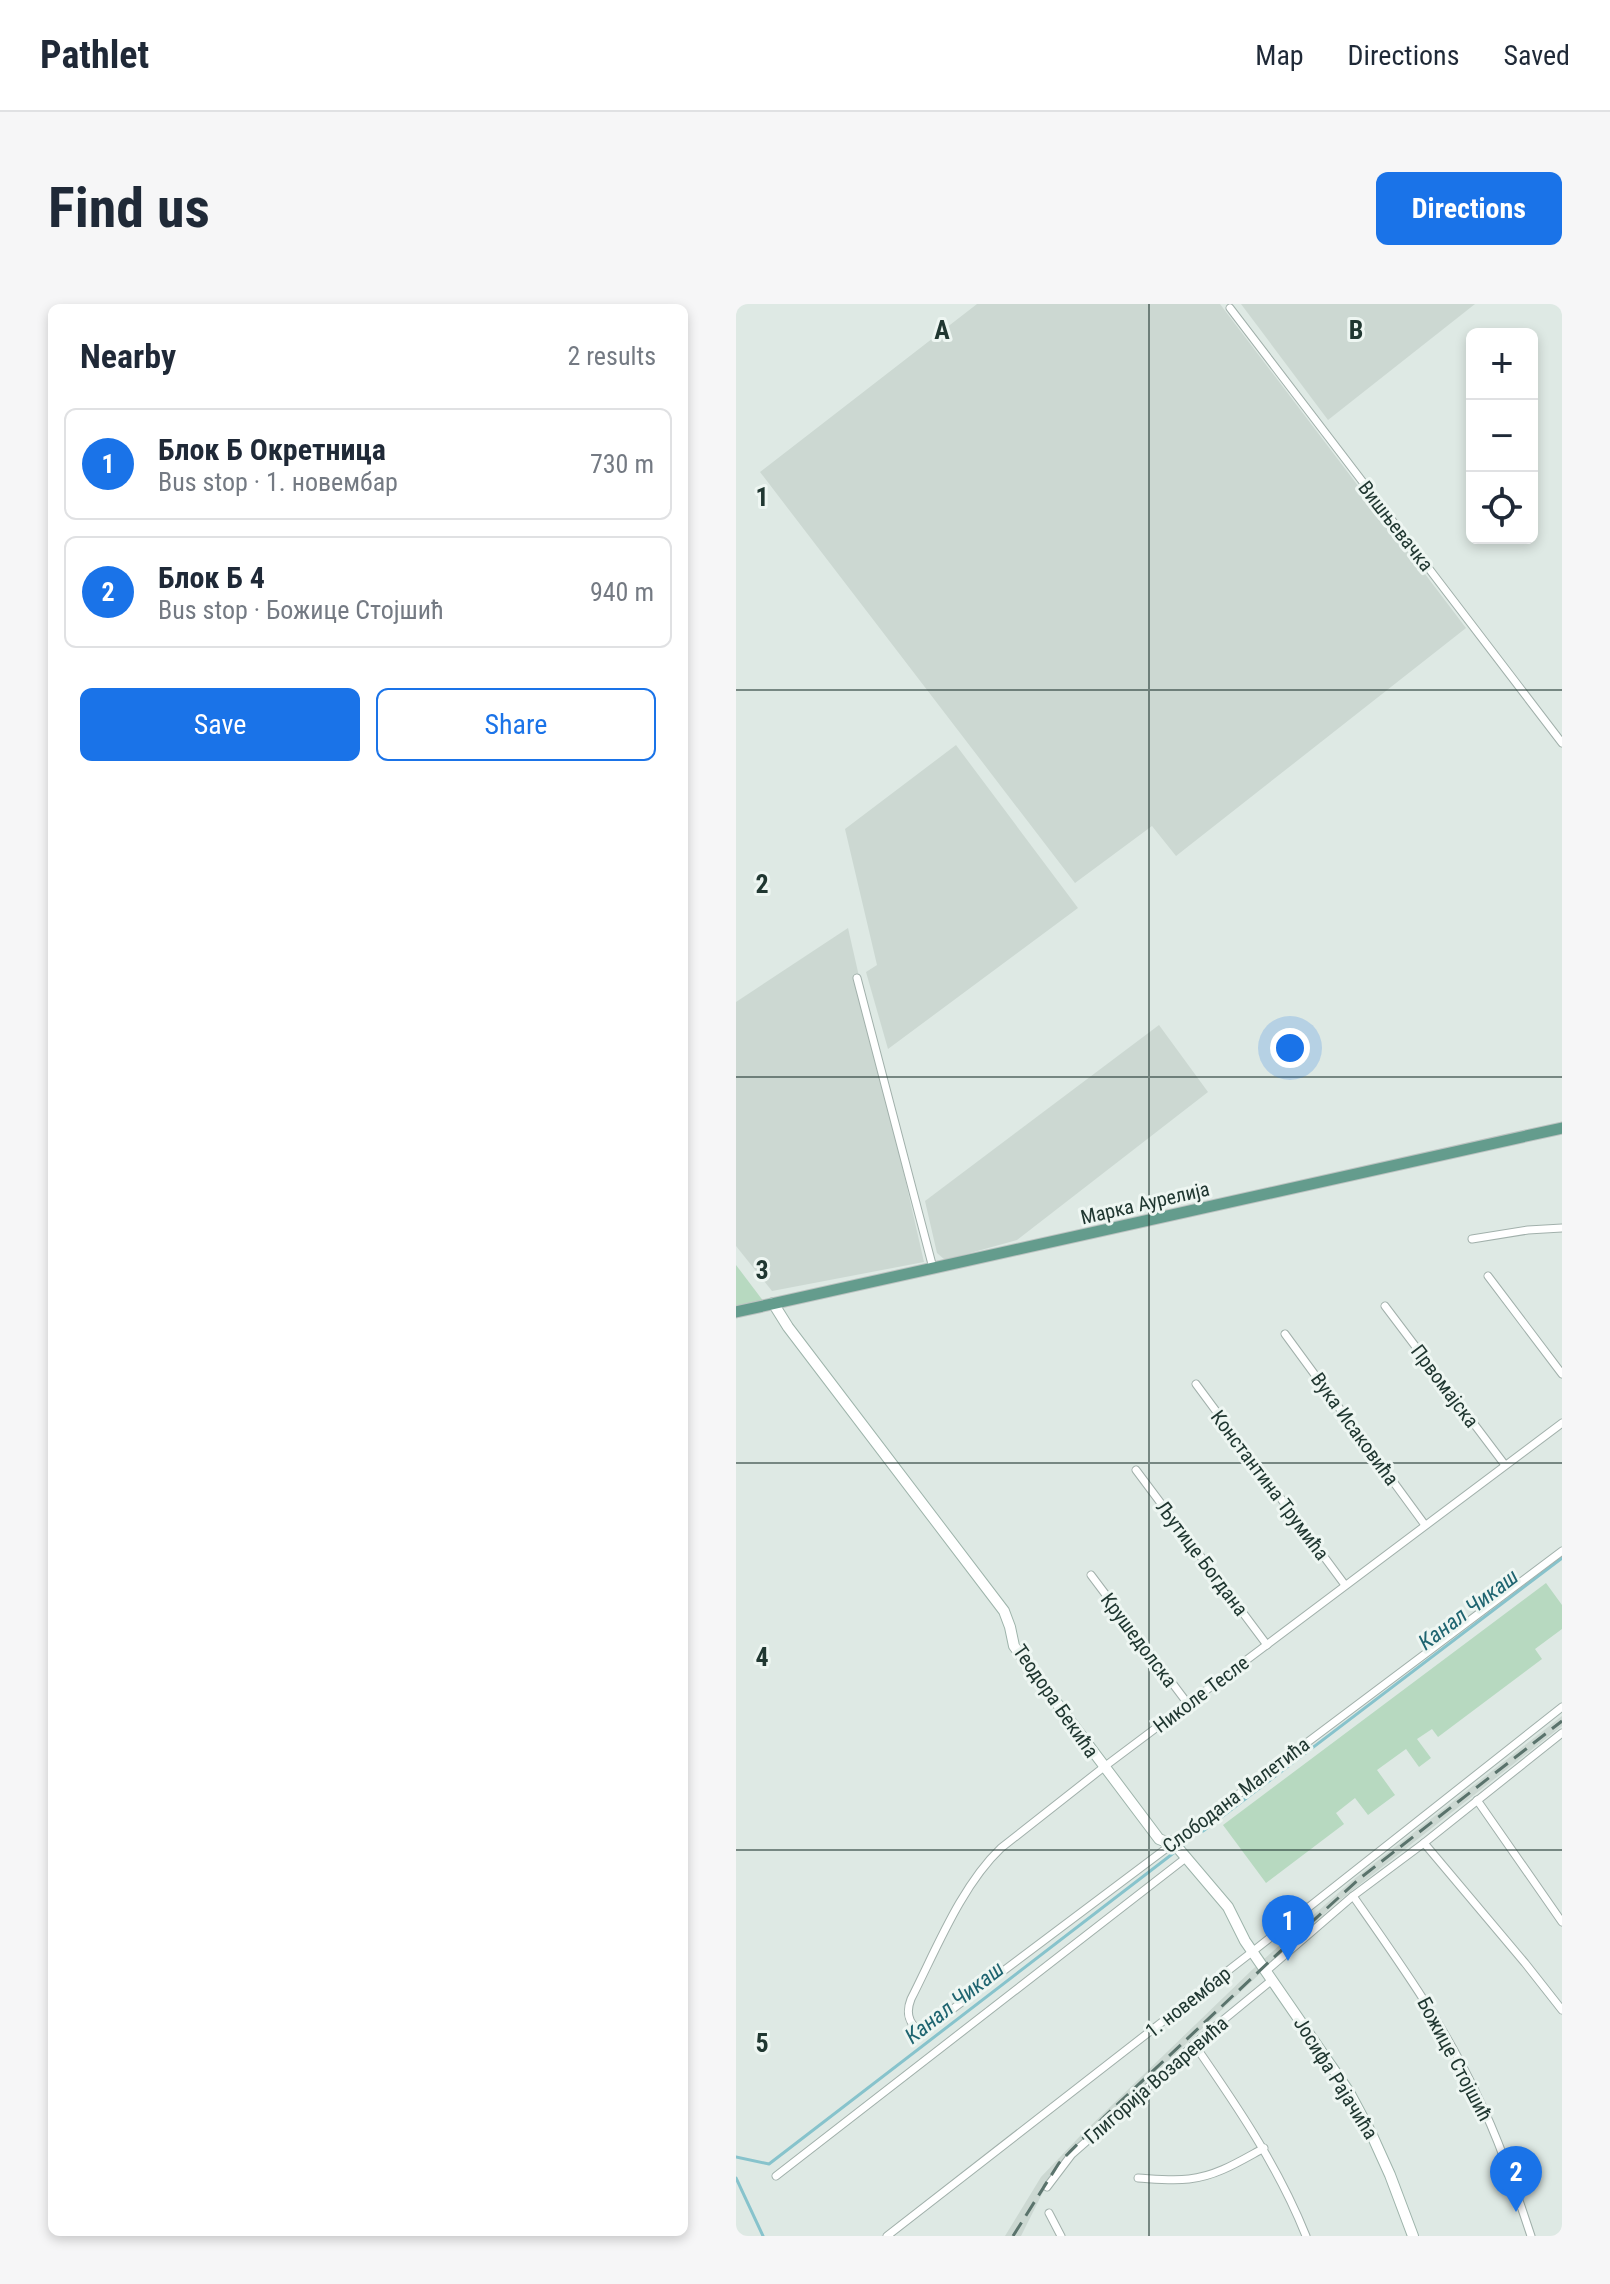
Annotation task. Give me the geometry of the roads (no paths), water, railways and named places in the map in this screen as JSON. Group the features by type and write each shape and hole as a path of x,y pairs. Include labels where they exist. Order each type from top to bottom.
{"main road":[{"name":"Марка Аурелија","path":"736,1312 1562,1128"}],"street":[{"name":"Вишњевачка","path":"1230,308 1562,743"},
{"path":"857,978 933,1268"},
{"path":"1472,1239 1562,1228"},
{"path":"1488,1276 1562,1374"},
{"name":"Теодора Бекића","path":"773,1303 1004,1611 1014,1646 1159,1839 1174,1843 1228,1907 1269,1976"},
{"name":"Првомајска","path":"1385,1306 1505,1465"},
{"name":"Вука Исаковића","path":"1285,1334 1425,1525"},
{"name":"Константина Трумића","path":"1196,1384 1345,1585"},
{"name":"Николе Тесле","path":"910,2020 908,2006 911,1999 960,1904 986,1862 1001,1848 1562,1423"},
{"name":"Љутице Богдана","path":"1136,1470 1267,1645"},
{"name":"Слободана Малетића","path":"910,2020 916,2028 942,2017 1562,1551"},
{"name":"Крушедолска","path":"1091,1575 1188,1704"},
{"name":"1. новембар","path":"887,2236 1562,1707"},
{"path":"1269,1976 1353,1896 1562,1733"},
{"path":"1477,1800 1562,1922"},
{"path":"1424,1843 1562,2010"},
{"name":"Слободана Малетића","path":"776,2176 1186,1856"},
{"name":"Божице Стојшић","path":"1353,1896 1417,1989 1466,2073 1498,2144 1531,2236"},
{"name":"Глигорија Возаревића","path":"1047,2187 1072,2154 1269,1976"},
{"name":"Јосифа Рајачића","path":"1269,1976 1356,2105 1390,2175 1413,2236"},
{"path":"1194,2044 1264,2148 1306,2236"},
{"path":"1138,2178 1187,2179 1208,2175 1226,2169 1264,2148"},
{"path":"1049,2213 1061,2236"}],"waterway":[{"name":"Канал Чикаш","path":"1203,1831 1562,1558"},
{"name":"Канал Чикаш","path":"736,2157 769,2164 1184,1845"},
{"path":"736,2178 763,2236"}],"railway":[{"path":"1013,2236 1059,2163 1303,1930 1359,1879 1562,1721"}],"place":[{"name":"Блок Б Окретница","path":"1288,1961"},
{"name":"Блок Б 4","path":"1516,2212"}]}
